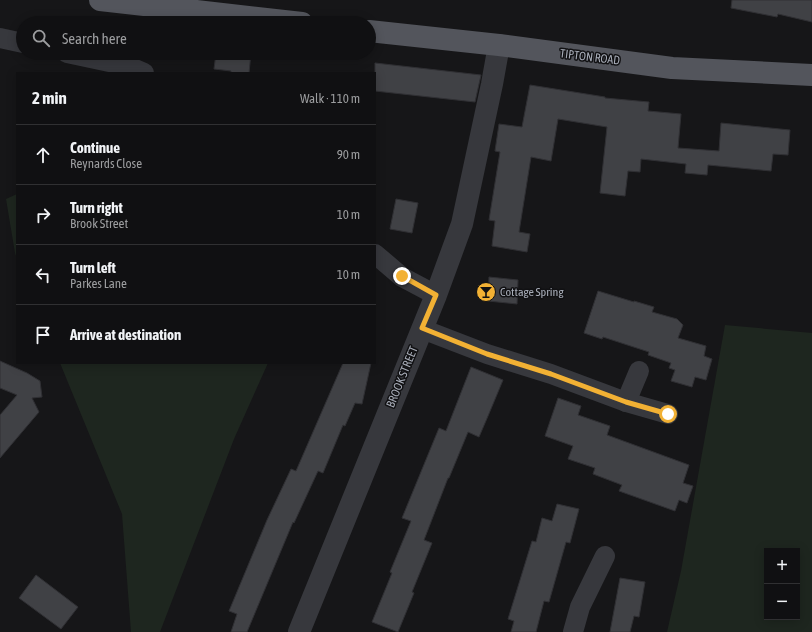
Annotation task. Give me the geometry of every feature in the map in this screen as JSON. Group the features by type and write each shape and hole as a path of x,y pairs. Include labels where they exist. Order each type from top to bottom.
{"main road":[{"path":"100,0 241,16"},
{"name":"TIPTON ROAD","path":"376,32 672,68 812,75"}],"street":[{"path":"0,38 16,41"},
{"name":"BROOK STREET","path":"299,632 436,295 462,224 499,46"},
{"path":"100,60 128,66 142,72"},
{"path":"376,255 402,276 436,295"},
{"path":"422,328 487,354 551,374 626,402 668,414"},
{"path":"626,402 639,371"},
{"path":"573,632 580,606 605,556"}],"shaded area":[{"path":"16,194 16,256 15,253 6,199"},
{"path":"725,325 812,333 812,632 667,632 681,571"},
{"path":"60,364 268,364 234,439 160,632 131,632 122,514"}],"building":[{"path":"732,0 812,0 812,22 778,14 777,17 731,8"},
{"path":"215,60 250,60 249,72 231,72 214,69"},
{"path":"375,63 481,75 475,102 376,91"},
{"path":"530,85 605,98 649,102 648,111 681,114 678,148 719,151 721,123 790,130 788,155 773,154 771,171 708,165 707,175 685,173 686,164 641,159 640,172 628,171 625,196 600,193 607,127 558,119 551,161 531,157 519,232 530,234 527,252 492,246 495,221 489,220 500,152 495,151 499,124 522,127"},
{"path":"396,199 418,203 412,233 390,229"},
{"path":"489,277 518,280 517,304 488,301"},
{"path":"598,291 654,307 652,312 677,319 683,325 678,338 706,346 704,356 712,359 706,380 695,377 692,387 671,381 675,370 669,368 671,363 648,355 649,352 603,337 602,339 584,333"},
{"path":"0,361 27,373 40,381 42,397 32,398 39,412 0,458 0,415 17,395 0,388"},
{"path":"343,364 371,364 362,404 355,403 345,426 343,425 323,473 318,471 294,523 293,522 247,632 231,632 237,614 229,611 267,520 291,469 296,471"},
{"path":"471,367 503,380 479,437 468,432 448,478 424,540 432,543 398,632 372,622 392,573 390,572 411,521 402,518 439,428 446,431"},
{"path":"558,398 581,406 578,415 610,426 607,435 689,465 683,483 693,486 687,503 679,500 675,511 619,491 622,485 593,474 595,468 568,459 573,446 545,436"},
{"path":"557,504 579,509 570,543 566,542 549,602 544,601 536,632 511,632 514,621 508,619 532,541 536,542 542,518 552,521"},
{"path":"36,575 78,607 61,629 19,598"},
{"path":"620,578 645,582 639,617 634,616 630,632 610,632"}],"place":[{"name":"Cottage Spring","path":"486,292"}],"route":[{"path":"402,276 436,295 422,328 487,354 551,374 626,402 668,414"}]}
